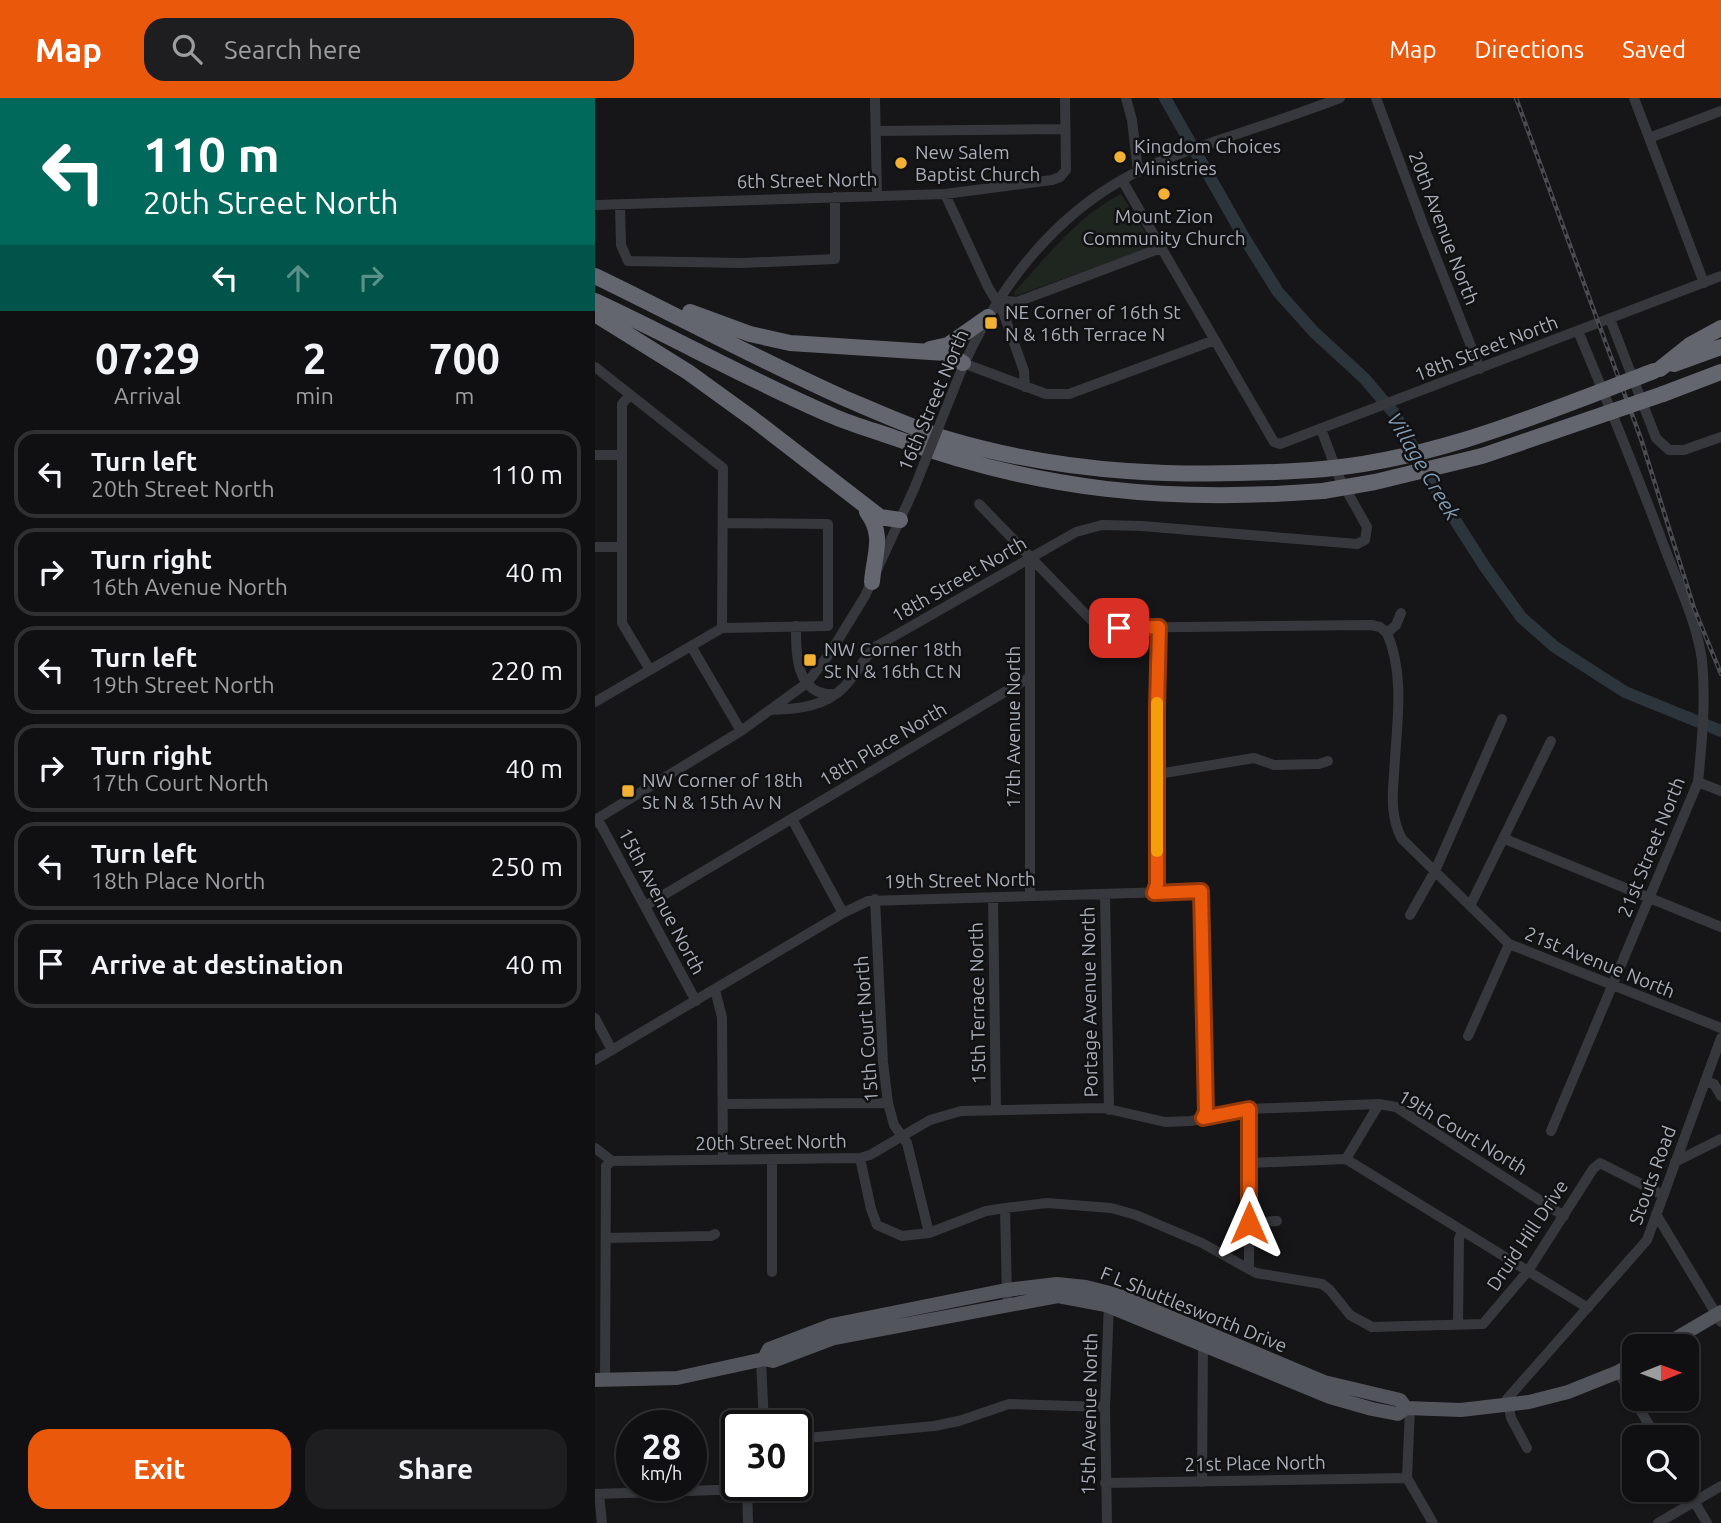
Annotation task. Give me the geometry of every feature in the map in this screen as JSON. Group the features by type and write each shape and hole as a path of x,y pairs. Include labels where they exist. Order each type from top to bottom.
{"highway":[{"path":"595,274 621,281 700,316 750,334 790,343 946,353 964,363"},
{"path":"595,274 797,377 881,414 946,438 1048,461 1128,472 1230,475 1354,466 1467,441 1721,347"},
{"path":"595,301 835,417 939,454 1063,485 1135,493 1189,496 1269,495 1323,491 1375,482 1482,456 1719,373"},
{"path":"595,313 699,380 880,517 900,520"},
{"path":"905,351 948,345 988,317"},
{"path":"1657,370 1690,345 1721,328"},
{"path":"861,504 874,521 879,535 872,582"}],"main road":[{"name":"F L Shuttlesworth Drive","path":"600,1380 677,1378 763,1359 769,1349 831,1325 1007,1297 1057,1284 1086,1287 1205,1340 1324,1382 1400,1400 1408,1408 1461,1410 1529,1402 1568,1392 1622,1370"},
{"path":"1685,1334 1719,1316"}],"street":[{"path":"875,98 877,196"},
{"path":"876,131 1065,129 1065,98"},
{"path":"1126,98 1132,120 1138,172"},
{"name":"16th Street North","path":"771,710 807,683 842,634 872,582 914,489 964,363 997,300 1033,254 1063,224 1122,180 1177,155 1340,98"},
{"name":"20th Avenue North","path":"1376,98 1480,369"},
{"path":"1634,98 1704,283"},
{"path":"1649,138 1721,111"},
{"name":"6th Street North","path":"595,205 945,194 1052,180 1060,177 1066,170 1065,129"},
{"path":"964,363 1046,394 1069,394 1215,340 1122,180"},
{"path":"945,194 988,287 997,300 1022,365 1025,387"},
{"path":"620,205 621,245 628,261 742,262 835,259 835,197"},
{"path":"997,300 1017,302 1161,248"},
{"name":"18th Street North","path":"1215,340 1274,442 1280,444 1399,401 1721,276"},
{"path":"1610,319 1656,438 1669,450 1684,450 1721,437"},
{"name":"21st Street North","path":"1551,1131 1698,782 1702,740 1702,658 1694,625 1637,473 1579,331"},
{"path":"595,367 723,468 722,628"},
{"path":"630,395 622,404 622,623 650,670"},
{"name":"18th Street North","path":"595,820 771,710 797,709 826,701 845,687 864,658 875,647 1076,532 1102,525 1349,545 1365,540 1367,527 1339,477 1321,429"},
{"path":"595,455 621,455"},
{"path":"979,504 1099,628 1371,625 1380,627 1387,633 1396,625 1401,613"},
{"path":"595,702 722,628 828,626 828,524 723,523"},
{"path":"595,547 621,547"},
{"name":"17th Avenue North","path":"1030,558 1030,896"},
{"path":"796,626 796,656 807,683 823,695 836,694"},
{"path":"1154,893 1157,884 1159,627"},
{"name":"21st Avenue North","path":"1387,633 1398,678 1392,805 1399,833 1509,944 1721,1028"},
{"path":"691,646 741,731"},
{"name":"18th Place North","path":"645,906 1030,677"},
{"path":"1410,915 1435,871 1502,719"},
{"path":"1471,906 1551,741"},
{"path":"1158,774 1254,758 1275,765 1328,761"},
{"path":"1698,782 1721,791"},
{"path":"792,819 843,914"},
{"name":"15th Avenue North","path":"595,820 601,825 696,1002"},
{"path":"1505,839 1721,927"},
{"name":"19th Street North","path":"595,1060 843,914 875,899 1201,891 1206,1112 1203,1118"},
{"name":"Portage Avenue North","path":"1105,895 1109,1110"},
{"name":"15th Terrace North","path":"993,897 996,1109"},
{"name":"15th Court North","path":"875,899 883,1062 888,1103 894,1125 907,1143 929,1233"},
{"path":"1468,1036 1509,944"},
{"name":"15th Avenue North","path":"715,990 722,1017 723,1160"},
{"path":"595,1018 613,1050"},
{"name":"Stouts Road","path":"1507,1404 1507,1399 1647,1240 1721,1038"},
{"path":"1705,1081 1714,1084 1721,1096"},
{"path":"723,1104 888,1103"},
{"path":"1346,1159 1379,1104"},
{"name":"20th Street North","path":"612,1161 860,1158 870,1155 930,1120 953,1112 996,1109 1109,1110 1157,1121 1191,1121 1249,1109 1379,1104"},
{"name":"19th Court North","path":"1379,1104 1396,1107 1563,1216"},
{"path":"1249,1109 1249,1267"},
{"path":"1675,1162 1721,1139"},
{"path":"595,1148 612,1161 607,1166 600,1218 607,1238 601,1275 600,1380"},
{"name":"Druid Hill Drive","path":"860,1158 877,1225 902,1236 929,1233 986,1211 1005,1208 1048,1203 1111,1208 1136,1215 1191,1238 1256,1273 1322,1284 1350,1315 1372,1326 1483,1324 1489,1320 1528,1271 1593,1169 1600,1163 1663,1195"},
{"path":"772,1159 772,1272"},
{"path":"1249,1163 1346,1159 1588,1308"},
{"path":"1005,1208 1007,1297"},
{"path":"1656,1214 1719,1316"},
{"path":"1249,1223 1277,1221"},
{"path":"1458,1325 1459,1240 1462,1231"},
{"path":"607,1238 715,1234"},
{"name":"15th Avenue North","path":"1107,1523 1105,1407 1109,1299"},
{"path":"1202,1482 1205,1340"},
{"path":"763,1359 764,1410"},
{"path":"1618,1372 1649,1425"},
{"path":"812,1437 934,1426 959,1421 1009,1404 1105,1407"},
{"path":"1507,1404 1511,1418 1527,1448"},
{"path":"1408,1408 1407,1478 1433,1523"},
{"name":"21st Place North","path":"1105,1483 1407,1478"},
{"path":"1699,1499 1721,1486"},
{"path":"602,1523 597,1494 721,1488"},
{"path":"747,1501 748,1523"},
{"path":"1658,1523 1694,1502 1707,1523"}],"shaded area":[{"path":"1121,194 1154,246 1015,296 1014,292 1077,225"}],"waterway":[{"name":"Village Creek","path":"1165,98 1278,292 1314,332 1364,378 1394,413 1441,498 1521,617 1555,647 1625,692 1721,731"}],"railway":[{"path":"1516,98 1641,439 1694,608 1721,674"}],"slow traffic":[{"path":"1157,703 1157,851"}],"place":[{"name":"Kingdom Choices Ministries","path":"1120,157"},
{"name":"New Salem Baptist Church","path":"901,163"},
{"name":"Mount Zion Community Church","path":"1164,194"},
{"name":"NE Corner of 16th St N & 16th Terrace N","path":"991,323"},
{"name":"NW Corner 18th St N & 16th Ct N","path":"810,660"},
{"name":"NW Corner of 18th St N & 15th Av N","path":"628,791"}],"route":[{"path":"1119,628 1159,627 1157,884 1154,893 1201,891 1206,1112 1203,1118 1249,1109 1249,1223"}]}
